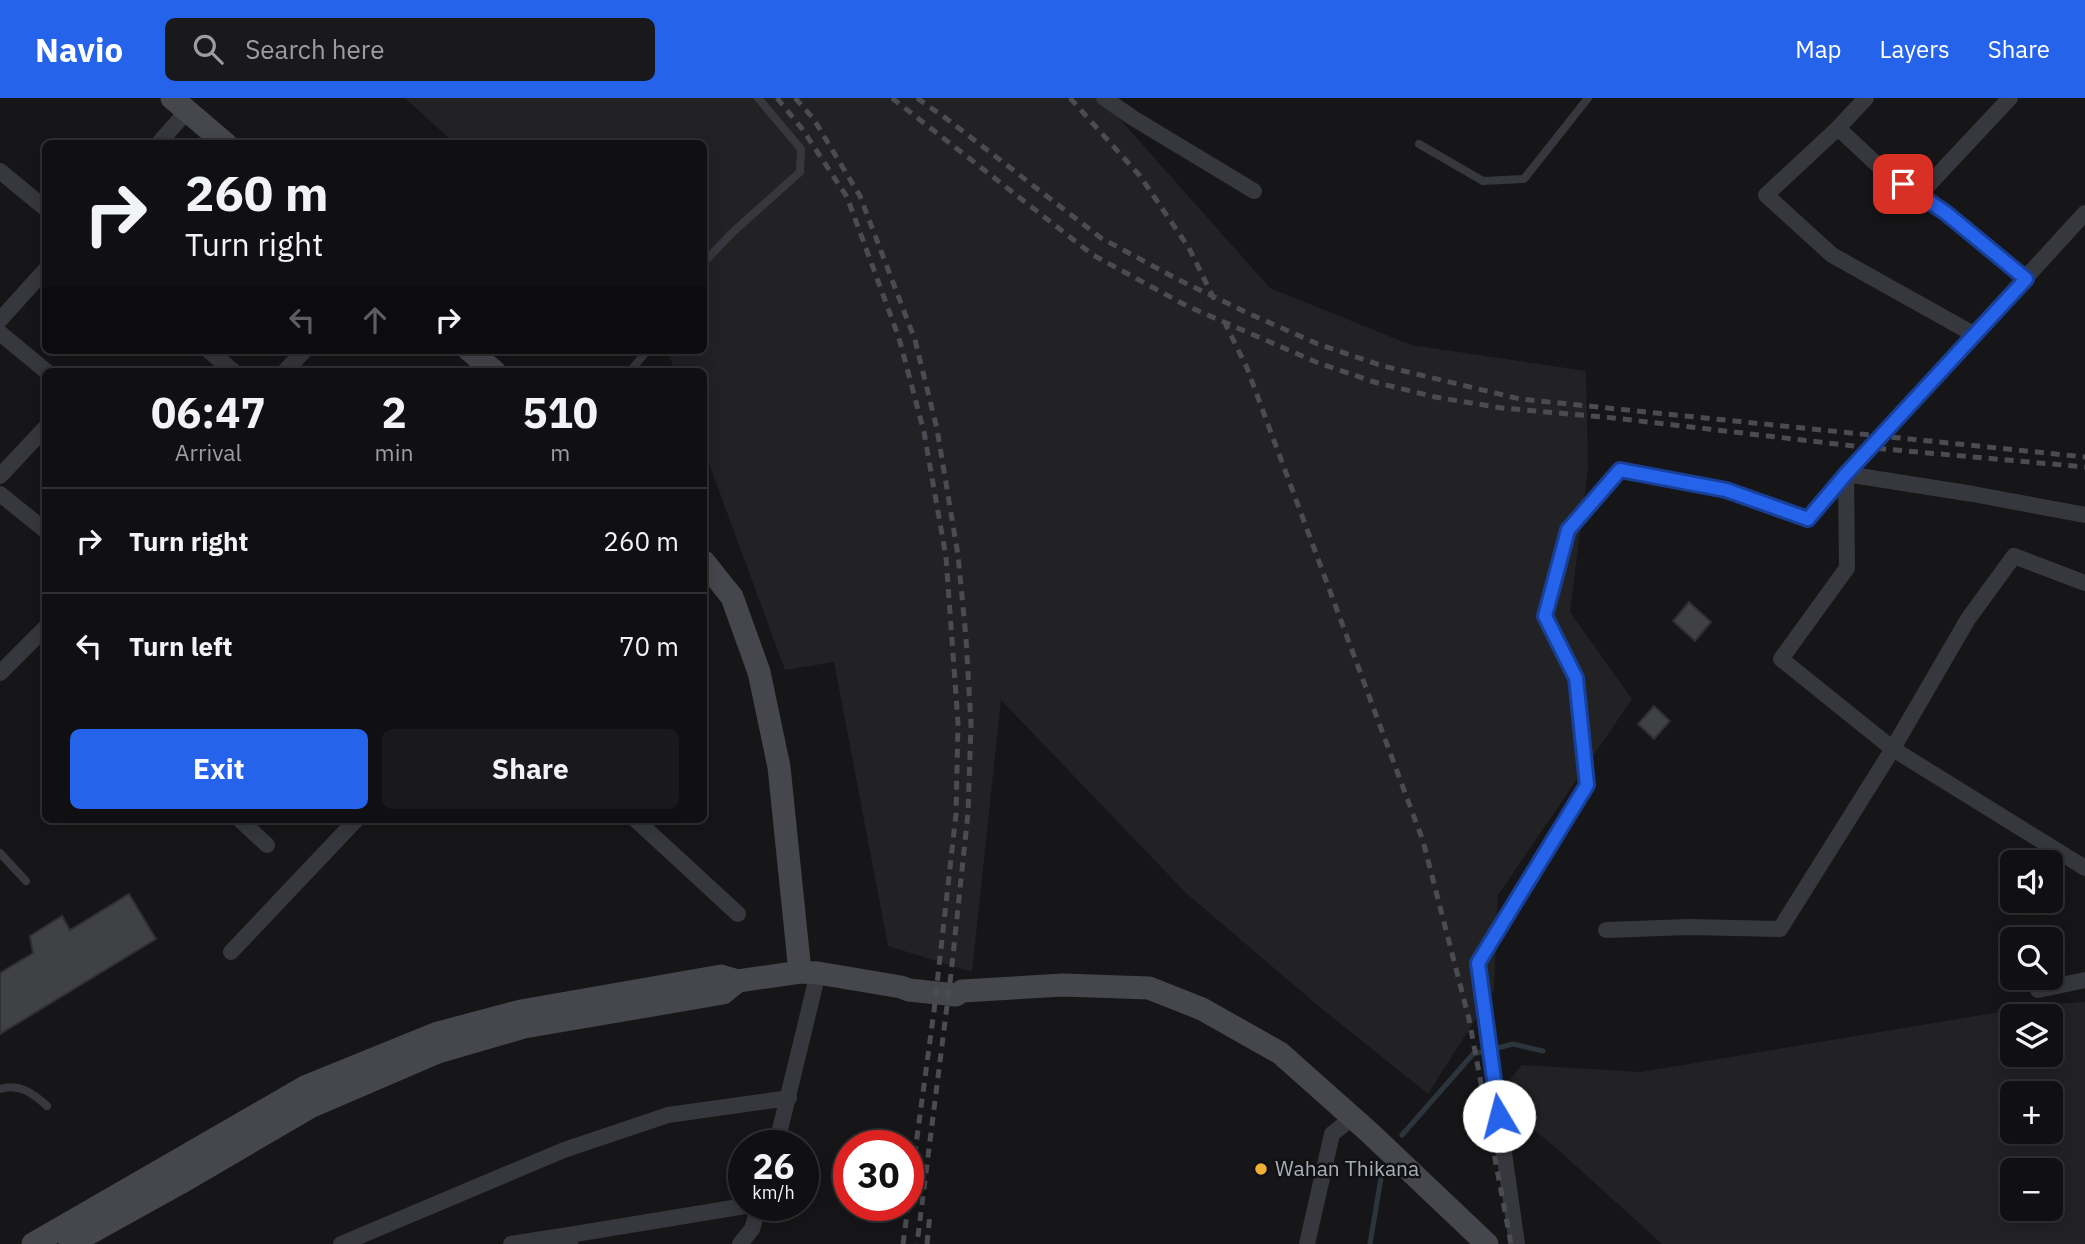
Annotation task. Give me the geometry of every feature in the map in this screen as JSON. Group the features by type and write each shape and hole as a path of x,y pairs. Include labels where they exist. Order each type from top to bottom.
{"main road":[{"path":"180,105 221,140"},
{"path":"474,354 490,368"},
{"path":"707,566 732,597 759,672 779,767 809,973"},
{"path":"33,1244 77,1233 175,1174 310,1107 438,1052 524,1027 723,993 738,981 809,973 956,995 962,991 1063,985 1149,988 1202,1009 1280,1053 1353,1117 1487,1244"}],"street":[{"path":"1104,98 1254,191"},
{"path":"1866,98 1766,195 1832,255 1975,335"},
{"path":"1919,195 2010,98"},
{"path":"160,140 180,105"},
{"path":"1838,128 1886,173 1946,213 2026,279"},
{"path":"0,171 42,206"},
{"path":"1517,1244 1478,963 1587,785 1576,678 1545,616 1568,530 1620,470 1726,490 1808,519 2085,213"},
{"path":"0,320 42,273"},
{"path":"0,333 42,368"},
{"path":"213,354 229,368"},
{"path":"288,368 301,354"},
{"path":"0,476 42,431"},
{"path":"1846,474 2085,515"},
{"path":"1846,474 1847,568 1781,659 1892,749 2085,868"},
{"path":"0,494 42,528"},
{"path":"1606,930 1780,929 1892,749 1968,619 2014,556 2085,583"},
{"path":"0,673 42,634"},
{"path":"243,823 267,845"},
{"path":"231,952 353,823"},
{"path":"639,823 738,914"},
{"path":"780,1130 789,1098 809,973"},
{"path":"2063,985 2085,981"},
{"path":"341,1244 564,1150 668,1115 789,1098"},
{"path":"1307,1244 1332,1134 1353,1117"},
{"path":"511,1244 571,1239 728,1209"},
{"path":"740,1244 752,1229 754,1221"}],"lane":[{"path":"707,259 800,172 801,149 758,98"},
{"path":"1419,144 1483,181 1524,179 1588,98"},
{"path":"633,368 645,354"},
{"path":"0,853 26,881"},
{"path":"0,1089 9,1087 30,1091 47,1106"}],"shaded area":[{"path":"405,98 1101,98 1270,288 1411,345 1586,371 1588,469 1570,612 1632,699 1498,895 1494,990 1428,1094 1316,1004 1186,893 1001,700 972,972 888,946 834,662 785,670 707,458 707,368 674,368 669,354 707,354 707,140 451,140"},
{"path":"2085,1002 2085,1244 1662,1244 1555,1147 1494,1098 1522,1065 1641,1072 2000,1012 2000,1067 2063,1067 2063,1004 2048,1004"}],"building":[{"path":"1689,602 1711,622 1695,641 1673,621"},
{"path":"1654,706 1670,721 1654,739 1638,724"},
{"path":"129,894 156,939 0,1034 0,973 33,953 30,936 62,916 70,930"}],"waterway":[{"path":"1402,1135 1473,1054 1513,1044 1543,1051"},
{"path":"1370,1244 1383,1166"}],"railway":[{"path":"777,98 803,130 847,197 899,338 924,432 946,557 958,723 956,814 918,1130"},
{"path":"795,98 813,118 860,196 915,340 937,429 958,555 971,724 968,813 917,1244"},
{"path":"892,98 1093,255 1187,306 1316,362 1374,382 1435,397 1502,408 1614,418 1862,447 2085,467"},
{"path":"917,98 1101,238 1252,315 1318,344 1383,366 1520,399 2085,457"},
{"path":"1070,98 1140,176 1189,248 1214,299"},
{"path":"1224,321 1247,368 1423,841 1469,1019 1511,1244"},
{"path":"927,1244 930,1214"},
{"path":"903,1244 906,1221"}],"place":[{"name":"Wahan Thikana","path":"1261,1169"}],"route":[{"path":"1499,1116 1478,963 1587,785 1576,678 1545,616 1568,530 1620,470 1726,490 1808,519 1846,474 2026,279 1946,213 1903,184"}]}
